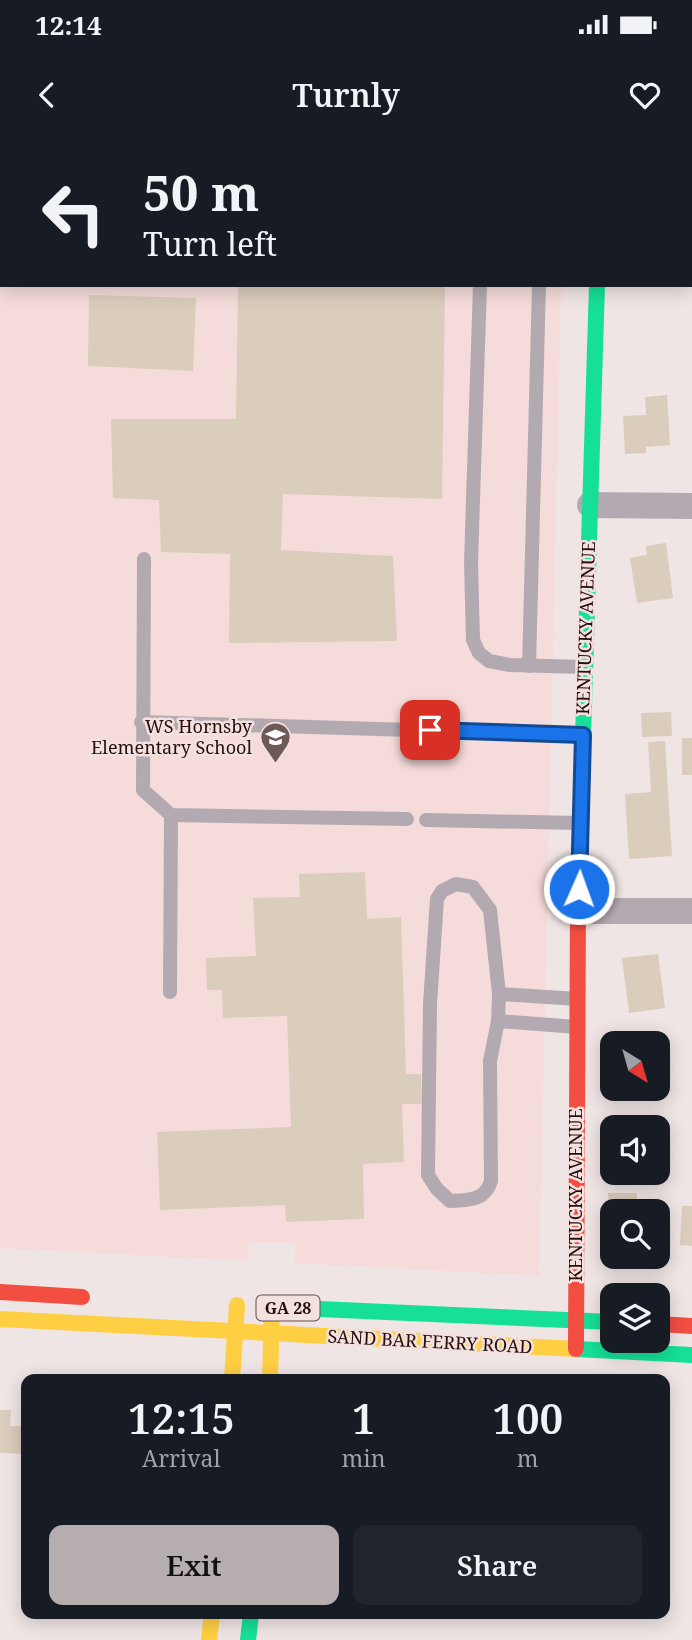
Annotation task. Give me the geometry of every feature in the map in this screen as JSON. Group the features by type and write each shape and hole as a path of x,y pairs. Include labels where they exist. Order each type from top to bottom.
{"street":[{"name":"KENTUCKY AVENUE","path":"576,1349 578,911 597,287"},
{"path":"590,505 692,506"},
{"path":"578,911 692,911"},
{"path":"0,1292 97,1298"},
{"name":"SAND BAR FERRY ROAD","path":"235,1332 230,1305 600,1322"},
{"path":"269,1374 264,1333 272,1307"},
{"name":"SAND BAR FERRY ROAD","path":"0,1320 692,1355"},
{"path":"670,1325 692,1326"},
{"path":"232,1374 235,1332"},
{"path":"209,1640 211,1619"},
{"path":"248,1640 250,1619"}],"lane":[{"path":"480,287 471,562 473,640 479,653 489,661 529,666 585,667"},
{"path":"529,666 539,287"},
{"path":"144,559 141,722 143,790 172,815 407,819"},
{"path":"141,722 410,730"},
{"path":"430,730 583,735"},
{"path":"170,992 172,815"},
{"path":"426,820 581,823"},
{"path":"456,884 473,887 490,910 499,994 498,1021 490,1061 491,1181 489,1189 475,1199 450,1201 437,1189 428,1175 430,1004 437,899 442,891 456,884"},
{"path":"499,994 578,999"},
{"path":"498,1021 577,1027"}],"shaded area":[{"name":"WS Hornsby Elementary School","path":"0,287 561,287 539,1276 295,1263 295,1243 249,1243 248,1261 0,1248"}],"building":[{"path":"238,287 445,287 442,499 283,494 281,550 393,556 397,641 229,643 230,554 161,552 159,500 113,498 111,419 236,419"},
{"path":"89,295 196,298 193,371 88,366"},
{"path":"667,395 670,445 646,447 646,453 625,454 623,416 646,415 645,397"},
{"path":"666,543 673,598 637,603 630,558 647,555 646,546"},
{"path":"671,712 672,736 642,737 641,713"},
{"path":"682,738 692,738 692,775 682,775"},
{"path":"665,741 672,856 629,859 625,794 651,792 648,742"},
{"path":"365,872 367,919 401,917 406,1074 421,1074 422,1104 402,1104 404,1162 363,1164 364,1219 286,1222 285,1205 160,1210 157,1132 291,1127 287,1016 223,1018 222,990 207,990 206,958 256,956 253,898 300,897 299,874"},
{"path":"658,954 665,1008 629,1013 622,958"},
{"path":"608,1193 637,1193 637,1199 608,1199"},
{"path":"682,1206 692,1206 692,1246 680,1245"},
{"path":"0,1410 11,1410 10,1426 21,1426 21,1454 0,1453"}],"traffic: fast":[{"path":"578,899 597,287"},
{"path":"296,1308 600,1321"},
{"path":"576,1349 692,1355"},
{"path":"248,1640 250,1619"}],"traffic: slow":[{"path":"232,1374 237,1305"},
{"path":"270,1374 272,1307"},
{"path":"0,1319 576,1349"},
{"path":"209,1640 211,1619"}],"traffic: jam":[{"path":"576,1349 578,899"},
{"path":"0,1292 82,1297"},
{"path":"670,1325 692,1326"}],"place":[{"name":"WS Hornsby Elementary School","path":"275,764"}],"route":[{"path":"430,730 583,735 579,889"}]}
